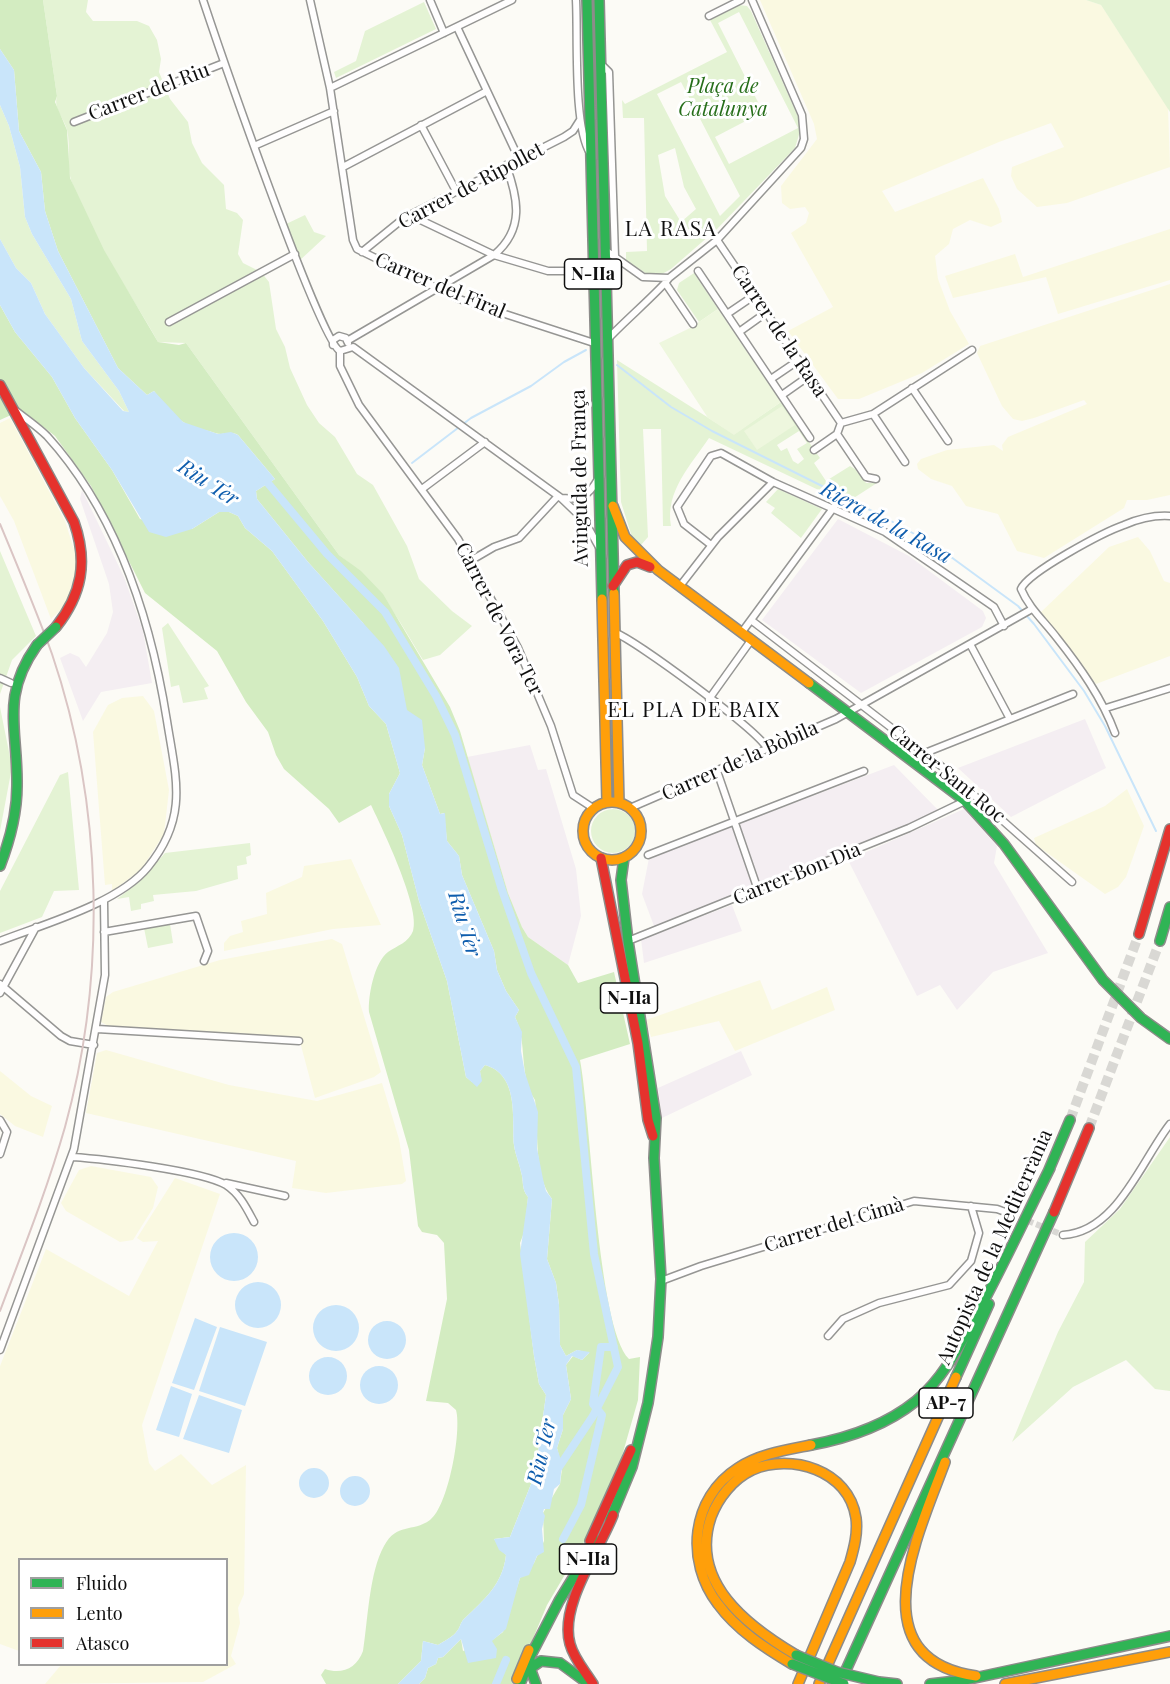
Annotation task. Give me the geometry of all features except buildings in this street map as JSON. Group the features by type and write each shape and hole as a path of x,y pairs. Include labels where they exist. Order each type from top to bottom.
{"main road":[{"name":"Avinguda de França","path":"587,0 606,802"},
{"name":"Avinguda de França","path":"599,0 619,802"},
{"path":"0,385 74,522 83,550 85,567 81,588 72,607 56,627 23,660 11,683 8,708 16,763 16,792 12,827 0,866"},
{"path":"611,501 625,537 658,570 965,801 1004,844 1103,980 1134,1011 1167,1037"},
{"path":"612,586 621,568 631,562 640,562 658,570"},
{"path":"594,808 606,802 619,802 630,808 639,820 641,834 636,848 624,858 612,861 601,858"},
{"name":"N-IIa","path":"594,808 584,822 583,833 590,850 601,858 638,1043 648,1120 654,1138"},
{"path":"1139,934 1170,829"},
{"name":"N-IIa","path":"530,1668 562,1603 613,1515 627,1479 639,1433 656,1349 661,1281 654,1138 656,1118 646,1040 628,940 621,880 624,858"},
{"path":"1160,941 1170,907"},
{"name":"Autopista de la Mediterrània","path":"819,1684 1070,1120"},
{"name":"Autopista de la Mediterrània","path":"842,1684 1089,1128"},
{"path":"842,1684 741,1629 722,1609 707,1588 701,1573 696,1546 697,1529 708,1499 722,1479 750,1460 786,1449 825,1443 864,1432 895,1416 922,1396 947,1367 985,1299 1050,1168"},
{"path":"961,1417 914,1551 904,1612 908,1635 923,1656 951,1672 976,1676"},
{"name":"N-IIa","path":"520,1684 540,1628 593,1537 639,1433"},
{"path":"798,1684 852,1557 856,1518 849,1496 832,1478 810,1466 780,1462 747,1472 722,1494 709,1518 706,1532 706,1558 715,1582 728,1603 794,1659 837,1672 897,1684"},
{"path":"593,1684 572,1649 567,1625 577,1593 607,1533 613,1515"},
{"path":"536,1684 530,1668 530,1657 589,1552 593,1537"},
{"path":"930,1684 965,1680 1170,1636"},
{"path":"1005,1684 1170,1652"},
{"path":"520,1684 530,1668 549,1660 561,1661 588,1684"}],"street":[{"path":"203,0 295,254 333,345 340,351 347,344 494,255 505,246 518,206 506,165"},
{"name":"Carrer del Firal","path":"310,0 330,88 353,240 362,252 437,289 594,343"},
{"path":"430,0 444,33"},
{"path":"330,88 512,0"},
{"name":"Avinguda de França","path":"576,0 580,120 583,142 590,153"},
{"path":"709,16 741,0"},
{"path":"607,340 651,294 717,240 801,148 805,130 802,115 752,0"},
{"path":"457,27 519,159"},
{"name":"Carrer del Riu","path":"74,122 224,63"},
{"name":"Avinguda de França","path":"602,64 609,72 615,256"},
{"path":"343,167 487,90"},
{"path":"254,146 334,111"},
{"name":"Carrer de Ripollet","path":"362,252 410,215 564,137 573,131 580,120"},
{"path":"421,125 456,191"},
{"path":"604,190 613,179"},
{"path":"410,215 494,255 548,271 570,271 593,286"},
{"name":"Carrer de la Rasa","path":"717,240 841,423"},
{"path":"605,250 643,277 667,281 693,324"},
{"path":"169,322 295,254"},
{"path":"698,271 810,438"},
{"path":"727,314 755,295"},
{"path":"739,332 767,312"},
{"path":"333,345 337,337 342,336 347,344 559,497 584,520 600,547"},
{"path":"814,450 837,434 841,423 873,414 972,350"},
{"name":"Carrer de Vora Ter","path":"340,351 338,360 348,385 382,438 443,516 518,648 551,726 573,795 594,808"},
{"path":"771,379 798,360"},
{"path":"782,395 809,376"},
{"path":"912,388 948,441"},
{"path":"0,941 104,902 148,868 165,840 175,815 178,792 164,701 147,624 110,534 58,450 45,434 13,408"},
{"path":"873,414 905,462"},
{"path":"837,434 866,477 870,480 876,479"},
{"path":"422,489 485,442"},
{"path":"711,545 684,524 677,507 711,456 721,453 773,482 834,507 885,532 994,607 1004,626"},
{"path":"470,561 494,547 519,538 559,497 582,498 591,491 598,479"},
{"path":"680,586 711,545 773,482"},
{"path":"742,632 834,507"},
{"path":"1116,733 1106,708 1057,638 1032,609 1021,589 1024,582 1043,568 1124,525 1145,519 1170,516"},
{"name":"Carrer de la Bòbila","path":"630,808 836,719 1032,609"},
{"name":"Carrer Sant Roc","path":"751,620 925,753 992,809 1072,882"},
{"path":"614,632 761,738 767,748"},
{"path":"709,699 752,639"},
{"path":"970,644 1010,719"},
{"path":"0,678 11,683"},
{"path":"1106,708 1170,688"},
{"path":"925,753 1073,694"},
{"path":"717,771 758,890"},
{"path":"648,855 864,771"},
{"name":"Carrer Bon Dia","path":"628,940 909,828 965,801"},
{"path":"0,1350 72,1157 105,975 104,902"},
{"path":"104,932 196,916 208,951 204,961"},
{"path":"36,927 1,988 61,1036 70,1041 94,1045"},
{"path":"97,1029 299,1041"},
{"path":"0,1120 7,1132 0,1154"},
{"path":"1063,1235 1078,1234 1087,1230 1114,1205 1170,1124"},
{"path":"72,1157 122,1163 285,1196"},
{"path":"217,1181 235,1193 254,1222"},
{"name":"Carrer del Cimà","path":"661,1281 700,1266 914,1201 997,1209 1011,1214"},
{"path":"828,1336 843,1319 879,1303 949,1286 971,1261 979,1233 971,1206"}],"shaded area":[{"path":"82,490 124,577 143,631 152,683 101,692 83,721 60,658 70,653 79,657 86,667 107,633 113,612 109,584 80,499"},
{"path":"838,519 909,556 983,611 986,618 982,627 861,693 762,620"},
{"path":"1085,719 1106,768 1011,817 958,768"},
{"path":"530,745 538,770 546,769 576,869 581,916 568,965 528,937 522,927 508,893 467,757"},
{"path":"894,765 939,811 906,827 654,926 642,894 649,858"},
{"path":"964,809 997,846 994,863 1048,953 993,972 957,1010 940,985 917,996 848,860"},
{"path":"732,905 742,931 644,963 641,939"},
{"path":"741,1051 752,1075 662,1118 658,1088"}],"green space":[{"path":"0,0 43,0 57,96 55,102 67,130 70,178 104,250 158,342 179,345 186,343 339,555 361,571 383,594 450,707 460,731 508,893 528,937 568,965 578,983 614,972 630,1044 580,1060 602,1265 609,1307 618,1339 629,1359 640,1357 638,1400 616,1477 590,1532 547,1605 514,1684 419,1684 425,1678 428,1668 436,1664 438,1658 443,1657 461,1639 463,1651 491,1641 503,1632 520,1578 534,1563 544,1541 543,1513 560,1484 562,1469 557,1448 563,1429 563,1415 571,1399 566,1365 573,1356 582,1360 589,1353 577,1350 566,1356 560,1345 556,1283 547,1259 552,1199 546,1189 539,1165 535,1100 527,1080 521,1037 515,1017 519,1010 506,991 497,970 494,951 462,875 459,856 447,841 444,813 440,814 422,765 425,748 363,623 308,562 257,499 256,491 275,479 238,435 218,434 181,421 154,391 147,395 118,368 58,251 45,211 41,172 19,131 14,70 0,49"},
{"path":"43,0 88,0 86,12 93,21 137,21 149,26 157,40 161,59 159,72 170,99 188,122 192,143 202,163 224,185 226,209 237,213 243,220 238,254 243,263 261,272 269,282 276,329 307,405 319,423 335,437 357,474 373,485 407,546 419,579 452,611 472,626 440,655 423,660 387,603 354,567 339,555 186,343 158,342 99,243 71,180 68,136 56,105 57,96"},
{"path":"760,0 1086,0 1101,5 1168,107 1170,167 1067,203 1037,207 1017,189 1011,176 1012,167 1064,147 1051,123 882,191 895,212 983,178 999,209 1002,222 991,227 970,220 953,229 949,244 935,256 938,279 950,311 969,344 922,373 859,399 838,399 788,331 833,307 791,233 806,223 809,213 805,207 790,209 782,203 781,186 817,139 814,124"},
{"path":"1086,0 1170,0 1170,112 1101,5"},
{"path":"424,2 436,29 336,78 334,72 356,61 365,31"},
{"name":"Plaça de Catalunya","path":"739,5 747,6 800,121 801,128 795,148 717,229 671,269 662,274 647,274 626,260 626,252 647,251 644,118 623,118 622,100 625,104 727,52 710,20","holes":["739,12 798,128 729,164 715,137 763,112 718,23","681,82 740,196 720,216 657,94","675,148 684,187 696,209 681,222 665,196 658,155"]},
{"path":"0,105 9,126 20,167 25,217 32,234 71,299 82,341 119,391 129,412 124,411 84,368 45,314 31,283 16,268 0,239"},
{"path":"305,215 314,232 326,236 298,262 284,225"},
{"path":"1170,229 1170,280 1058,314 1046,277 953,298 945,276 1015,254 1023,277"},
{"path":"694,273 718,309 699,322 677,290 679,283"},
{"path":"1170,284 1170,495 1147,500 1127,500 1124,508 1044,558 1017,551 998,514 966,506 952,486 931,479 918,469 917,464 921,459 947,450 994,445 1003,451 1002,445 1008,437 1087,404 1084,400 1034,418 1022,421 1013,419 1002,406 977,353 980,346"},
{"path":"0,305 15,332 52,377 75,418 112,470 140,519 192,529 219,512 229,512 238,516 245,528 272,551 323,621 357,677 369,706 386,724 400,773 389,794 389,806 402,835 419,901 447,981 466,1077 472,1082 481,1081 480,1071 485,1065 496,1070 509,1087 515,1148 528,1197 525,1230 520,1243 534,1356 539,1384 546,1395 535,1474 510,1537 494,1539 506,1555 497,1583 453,1635 438,1645 423,1641 421,1661 398,1684 326,1684 321,1675 325,1669 337,1671 348,1669 360,1657 363,1651 372,1583 379,1557 384,1546 394,1534 423,1524 437,1512 448,1485 457,1434 456,1410 448,1403 426,1401 447,1299 444,1243 437,1235 422,1232 418,1226 409,1150 369,1012 371,989 379,964 388,952 406,941 413,931 414,920 406,887 371,805 339,823 329,809 284,769 268,732 246,702 217,651 145,593 91,486 55,436 22,410 0,420"},
{"path":"718,309 781,402 734,435 708,418 659,343 690,328"},
{"path":"617,360 734,434 781,402 820,458 814,463 826,481 850,466 866,483 877,483 846,503 709,438 687,468 676,490 670,513 671,526 663,526 661,429 643,429 648,537 641,545 632,537 621,502","holes":["799,431 807,443 797,449 804,459 798,464 793,461 787,448 781,451 777,445"]},
{"path":"782,406 795,425 757,450 744,431"},
{"path":"10,418 65,521 78,562 75,585 66,605 51,619 14,521 0,496 0,423"},
{"path":"778,489 822,509 801,538 771,513 775,508 766,502"},
{"path":"1138,537 1150,551 1164,581 1170,583 1170,656 1096,684 1041,612 1109,547"},
{"path":"0,551 36,636 12,660 0,694"},
{"path":"168,623 209,686 204,688 208,699 183,703 179,685 171,687 162,628"},
{"path":"143,696 154,711 169,790 164,834 141,870 112,891 112,884 105,885 93,732 108,705 122,698"},
{"path":"0,707 12,767 0,831"},
{"path":"68,772 79,890 54,891 42,917 0,933 0,891 60,775"},
{"path":"1127,789 1144,826 1126,877 1118,887 1105,894 1036,845 1034,838 1105,806"},
{"path":"613,809 629,815 635,831 629,847 613,853 597,847 591,831 597,815"},
{"path":"250,843 251,855 246,857 247,864 237,866 238,879 196,891 153,895 154,901 141,904 141,909 131,911 129,897 117,899 139,882 165,853"},
{"path":"351,859 381,925 333,929 224,951 224,943 230,936 243,932 241,921 267,914 266,893 302,877 304,866"},
{"path":"170,924 173,943 148,948 144,928"},
{"path":"332,939 342,944 381,1072 374,1077 315,1098 299,1038 108,1026 101,1022 106,997 113,992 220,960"},
{"path":"760,980 772,1010 827,987 835,1010 735,1051 719,1021 651,1037 646,1020"},
{"path":"106,1050 229,1085 317,1101 382,1083 399,1139 406,1181 402,1184 326,1193 292,1188 296,1161 86,1113 97,1053"},
{"path":"0,1071 31,1096 52,1106 43,1137 15,1126 0,1114"},
{"path":"1170,1137 1170,1391 1155,1389 1126,1360 1073,1387 1012,1442 1058,1332 1084,1282 1085,1242 1120,1209"},
{"path":"91,1166 151,1177 158,1187 153,1208 133,1240 120,1242 66,1211 61,1203 79,1170"},
{"path":"175,1178 220,1194 142,1425 149,1463 155,1471 181,1454 212,1485 246,1465 244,1594 238,1608 240,1623 231,1656 236,1664 203,1682 45,1684 60,1666 228,1666 228,1558 18,1558 18,1651 0,1644 0,1366 46,1249 129,1296 158,1241 143,1242 137,1238"}],"water":[{"name":"Riu Ter","path":"0,49 14,70 19,131 41,172 45,211 58,251 118,368 147,395 154,391 183,422 218,434 231,432 238,435 275,479 256,491 257,499 308,562 384,646 399,668 407,710 422,720 425,748 422,765 440,814 445,813 447,841 459,856 462,875 494,951 497,970 506,991 519,1010 515,1017 522,1032 521,1051 525,1073 538,1112 537,1148 546,1191 552,1199 547,1259 556,1283 560,1345 566,1356 577,1350 590,1352 582,1360 572,1356 566,1365 571,1399 563,1415 563,1429 557,1448 562,1463 560,1484 554,1489 550,1509 544,1509 543,1512 545,1516 542,1529 544,1552 537,1556 529,1575 520,1578 506,1629 492,1641 497,1649 496,1658 468,1663 461,1639 443,1657 438,1658 436,1664 428,1668 425,1678 419,1684 398,1684 421,1661 423,1641 438,1645 453,1635 497,1583 506,1555 499,1550 494,1539 510,1537 535,1474 546,1395 539,1384 520,1254 528,1197 515,1148 512,1098 504,1078 496,1070 485,1065 480,1071 482,1081 477,1087 466,1077 447,981 419,901 402,835 389,806 389,794 400,773 386,724 369,706 357,677 323,621 272,551 245,528 238,516 229,512 219,512 192,529 166,537 149,532 112,470 75,418 52,377 15,332 0,305 0,239 16,268 31,283 45,314 84,368 123,411 129,412 119,391 82,341 71,299 32,234 25,217 20,167 9,126 0,105"},
{"path":"234,1233 251,1240 258,1257 251,1274 234,1281 217,1274 210,1257 217,1240"},
{"path":"258,1282 267,1283 275,1288 280,1296 280,1314 275,1322 267,1327 258,1328 249,1327 241,1322 236,1314 235,1305 236,1296 241,1288 249,1283"},
{"path":"336,1305 345,1306 353,1311 358,1319 358,1337 353,1345 345,1350 336,1351 327,1350 319,1345 314,1337 313,1328 314,1319 319,1311 327,1306"},
{"path":"195,1318 217,1327 194,1390 172,1383"},
{"path":"387,1321 400,1327 406,1340 400,1353 387,1359 374,1353 368,1340 374,1327"},
{"path":"220,1327 267,1342 245,1406 199,1391"},
{"path":"328,1357 341,1363 347,1376 341,1389 328,1395 315,1389 309,1376 315,1363"},
{"path":"379,1366 392,1372 398,1385 392,1398 379,1404 366,1398 360,1385 366,1372"},
{"path":"171,1386 192,1394 179,1437 156,1430"},
{"path":"199,1395 242,1410 229,1453 183,1439"},
{"path":"314,1468 325,1472 329,1483 325,1494 314,1498 303,1494 299,1483 303,1472"},
{"path":"355,1476 366,1480 370,1491 366,1502 355,1506 344,1502 340,1491 344,1480"}],"waterway":[{"name":"Riera de la Rasa","path":"412,463 471,418 531,386 564,362 586,350"},
{"name":"Riera de la Rasa","path":"617,365 671,407 712,431 882,516 936,546 1018,606 1084,691 1105,726 1156,831"},
{"name":"Riu Ter","path":"262,476 327,554 385,612 436,696 455,735 502,890 531,973 576,1067 594,1254 618,1367 593,1416 557,1470"},
{"path":"563,1539 581,1505 602,1415 593,1404 601,1347 614,1347"},
{"path":"496,1684 506,1660"}],"tunnel":[{"path":"1070,1120 1139,934"},
{"path":"1089,1128 1160,941"},
{"path":"1011,1214 1063,1235"}],"railway":[{"path":"0,524 52,654 69,711 90,830 93,890 93,950 88,1010 79,1069 65,1127 50,1174 0,1311"}],"traffic: fast":[{"path":"587,0 602,599"},
{"path":"599,0 614,593"},
{"path":"37,645 56,627"},
{"path":"0,866 12,826 17,796 15,697 18,681 37,645"},
{"path":"809,683 965,801 1004,844 1103,980 1141,1018 1170,1039"},
{"path":"610,1520 632,1467 648,1403 658,1337 661,1279 654,1158 656,1118 628,941 621,880 624,858"},
{"path":"1160,941 1170,907"},
{"path":"1048,1172 1070,1120"},
{"path":"811,1445 853,1435 879,1424 904,1410 935,1382 951,1360 978,1312 1050,1168"},
{"path":"841,1681 1054,1212"},
{"path":"956,1377 989,1304"},
{"path":"536,1684 530,1668 530,1657 559,1601 589,1552 593,1537"},
{"path":"930,1684 965,1680 1170,1636"},
{"path":"796,1655 837,1672 879,1682"},
{"path":"520,1684 525,1672 541,1661 560,1663 586,1682"},
{"path":"792,1664 844,1684"},
{"path":"879,1682 897,1684"}],"traffic: slow":[{"path":"613,506 625,537 658,570 809,683"},
{"path":"614,593 619,803"},
{"path":"602,599 607,802"},
{"path":"612,802 623,804 633,810 639,820 641,831 639,842 633,852 623,858 612,860 601,858 591,852 585,842 583,831 585,820 591,810 601,804 612,802"},
{"path":"819,1684 956,1377"},
{"path":"792,1664 743,1630 718,1604 707,1587 701,1569 697,1550 698,1531 702,1513 710,1496 722,1481 738,1468 764,1456 811,1445"},
{"path":"945,1462 912,1556 906,1589 907,1620 917,1645 939,1665 976,1676"},
{"path":"796,1655 742,1616 715,1582 708,1562 706,1540 711,1517 718,1503 739,1478 767,1465 800,1465 830,1477 851,1501 856,1518 856,1535 850,1562 798,1684"},
{"path":"517,1679 529,1650"},
{"path":"1005,1684 1170,1652"}],"traffic: jam":[{"path":"0,385 74,522 78,537 81,564 77,590 65,615 56,627"},
{"path":"613,586 627,565 637,562 650,567"},
{"path":"1139,934 1170,829"},
{"path":"601,858 638,1043 648,1120 653,1136"},
{"path":"1054,1212 1089,1128"},
{"path":"590,1541 631,1450"},
{"path":"593,1684 574,1655 570,1644 568,1629 570,1612 582,1578 613,1515"}],"district":[{"name":"LA RASA","path":"671,229"},
{"name":"EL PLA DE BAIX","path":"694,710"}]}
